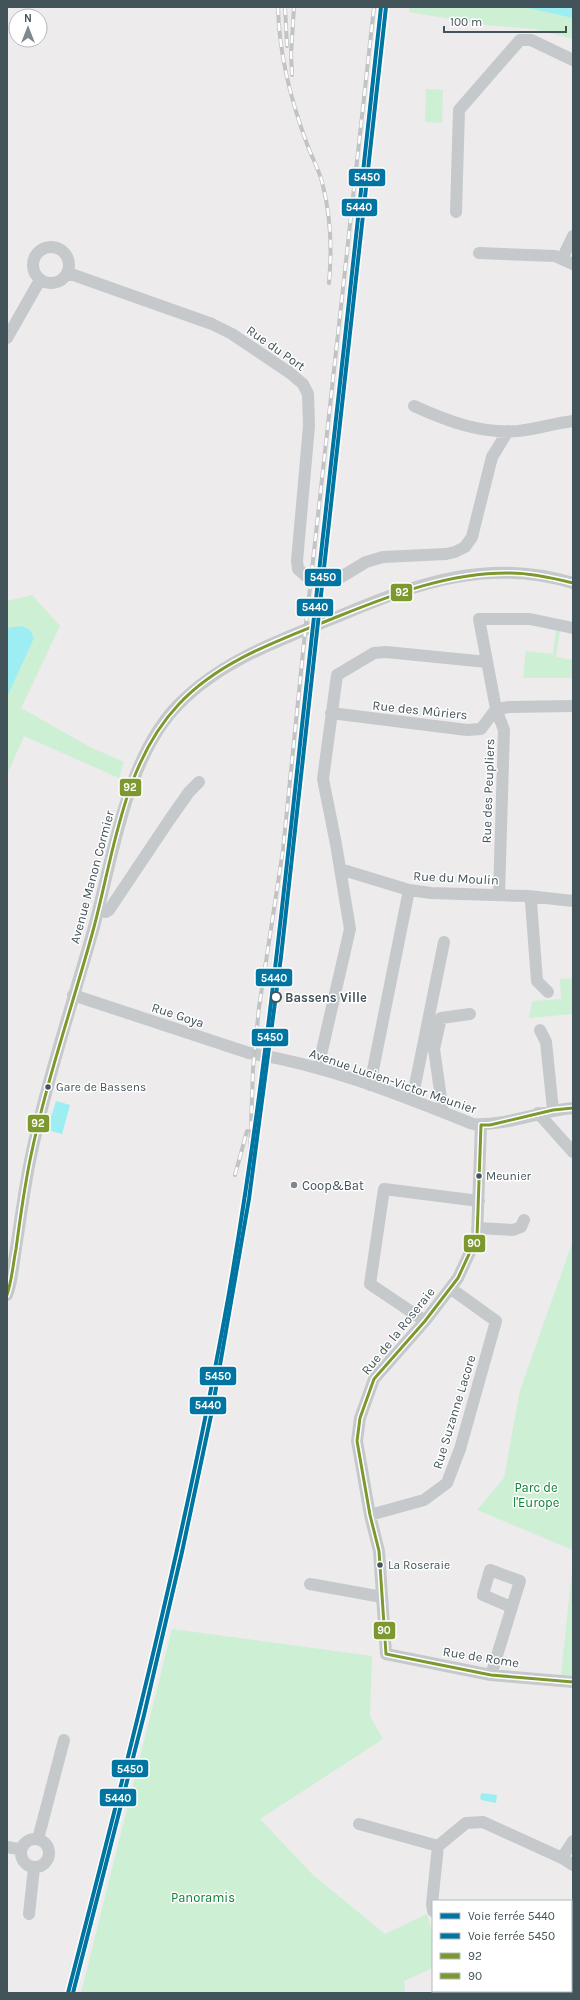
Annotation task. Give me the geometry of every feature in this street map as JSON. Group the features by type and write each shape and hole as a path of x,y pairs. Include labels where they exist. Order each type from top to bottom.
{"street":[{"path":"456,212 459,110 520,40 531,40 573,60"},
{"path":"562,259 573,236"},
{"path":"50,247 62,250 66,255 70,267 68,273 56,283 45,282 40,280 36,275 33,263 39,252 50,247"},
{"path":"479,253 555,256 573,264"},
{"name":"Rue du Port","path":"68,273 212,324 232,334 290,373 303,384 309,401 309,426 297,561 298,569 307,577 332,579 341,577 366,562 383,557 446,554 465,547 472,537 492,457 508,431"},
{"path":"7,338 40,280"},
{"path":"414,406 464,426 490,430 519,431 573,419"},
{"name":"Avenue Manon Cormier","path":"7,1295 30,1163 73,996 132,785 154,737 177,705 213,675 234,662 262,648 384,597 442,579 509,573 545,574 573,583"},
{"name":"Rue des Peupliers","path":"499,894 504,730 496,709 479,619 530,618 573,628"},
{"path":"318,1068 350,928 323,779 337,675 374,653 386,652 487,662"},
{"path":"496,709 510,707 573,706"},
{"name":"Rue des Mûriers","path":"331,714 467,730 481,729 496,709"},
{"path":"98,911 106,912 109,910 189,792 199,782"},
{"name":"Rue du Moulin","path":"340,869 409,890 431,893 499,894 573,901"},
{"path":"108,871 118,882 128,882"},
{"path":"370,1085 409,890"},
{"path":"528,896 531,902 537,981 548,992"},
{"path":"412,1100 444,942"},
{"name":"Rue Goya","path":"73,996 249,1053 276,1057"},
{"path":"443,1112 434,1049 441,1018 470,1014"},
{"path":"540,1030 546,1042 553,1110"},
{"name":"Avenue Lucien-Victor Meunier","path":"276,1057 318,1068 370,1085 473,1124 490,1125 538,1113 573,1108"},
{"path":"538,1113 573,1152"},
{"name":"Rue de la Roseraie","path":"386,1654 379,1551 370,1515 357,1441 360,1418 374,1379 425,1321 458,1278 476,1237 479,1202 481,1125"},
{"path":"425,1321 370,1284 384,1189 479,1202"},
{"path":"477,1228 513,1230 521,1227 524,1220"},
{"name":"Rue Suzanne Lacore","path":"370,1515 424,1500 447,1483 460,1449 496,1321 450,1288"},
{"path":"310,1584 382,1597"},
{"path":"491,1675 511,1607"},
{"name":"Rue de Rome","path":"386,1654 491,1675 573,1682"},
{"path":"38,1839 64,1740"},
{"path":"432,1900 438,1846 466,1823 483,1822 562,1858 573,1865"},
{"path":"359,1824 438,1846"},
{"path":"38,1839 47,1846 48,1858 43,1866 34,1868 23,1861 21,1852 25,1843 38,1839"},
{"path":"562,1858 573,1841"},
{"path":"7,1847 18,1849 21,1852"},
{"path":"28,1914 34,1868"}],"green space":[{"path":"409,7 573,7 573,39 534,29 486,25 409,12"},
{"path":"426,89 443,90 442,123 425,122"},
{"path":"32,595 60,626 21,708 90,747 124,762 119,778 24,736 7,775 7,601"},
{"path":"556,629 560,630 556,657 573,660 573,678 523,678 526,651 553,654"},
{"path":"573,978 573,1014 529,1018 532,1001 561,999 560,979"},
{"name":"Parc de l'Europe","path":"573,1241 573,1550 477,1510 504,1478 520,1390"},
{"path":"573,1562 573,1676 561,1675"},
{"name":"Panoramis","path":"172,1629 372,1656 370,1716 383,1739 260,1819 313,1875 385,1934 427,1914 432,1932 432,1968 404,1981 405,1993 81,1993"}],"water":[{"path":"524,7 573,7 573,18"},
{"path":"22,626 30,630 34,638 7,697 7,628"},
{"path":"56,1101 70,1105 62,1134 47,1130"},
{"path":"482,1793 497,1795 496,1803 481,1800 480,1796"}],"railway":[{"path":"278,7 283,59 291,94 307,144 322,180 326,198 330,234 329,283"},
{"path":"285,7 287,46"},
{"path":"292,75 291,54 294,7"},
{"path":"245,1193 250,1155 253,1069 259,1007 283,850 304,642 374,7"},
{"path":"235,1175 247,1131"}],"rail line":[{"name":"5440","path":"68,1993 113,1819 195,1469 229,1293 242,1216 264,1061 282,905 381,7"},
{"name":"5450","path":"73,1993 144,1715 182,1552 212,1411 249,1199 281,957 386,7"}],"transit line":[{"name":"92","path":"7,1295 28,1171 44,1101 94,927 123,810 145,753 160,727 179,704 196,688 233,662 296,633 402,592 444,580 488,574 527,574 573,583"},
{"name":"90","path":"573,1108 553,1110 490,1125 481,1125 477,1237 458,1278 425,1321 374,1379 360,1418 357,1441 370,1515 379,1551 386,1654 491,1675 573,1682"}],"place":[{"name":"Bassens Ville","path":"276,997"},
{"name":"Gare de Bassens","path":"48,1087"},
{"name":"Meunier","path":"479,1176"},
{"name":"Coop&Bat","path":"294,1185"},
{"name":"La Roseraie","path":"380,1565"}]}
